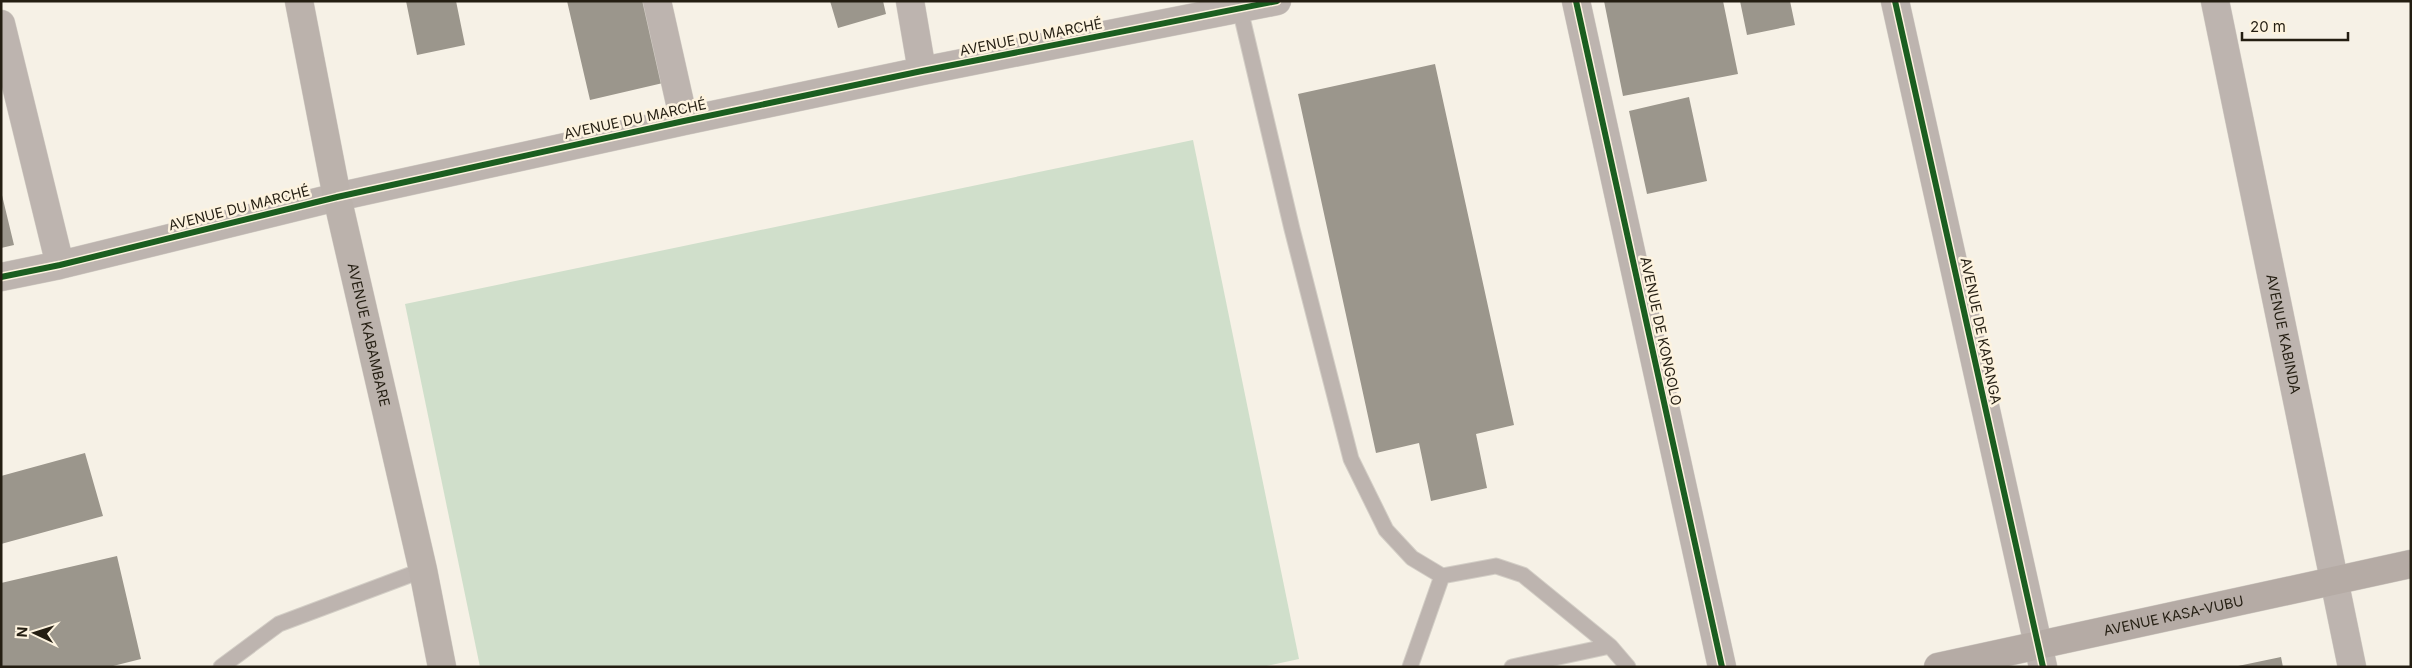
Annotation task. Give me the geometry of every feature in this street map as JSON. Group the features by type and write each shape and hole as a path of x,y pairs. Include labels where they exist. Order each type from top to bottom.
{"main road":[{"name":"AVENUE KABAMBARE","path":"299,1 337,197 423,570 442,667"},
{"name":"AVENUE KASA-VUBU","path":"1938,667 2040,655 2334,580 2411,564"}],"street":[{"path":"657,1 684,121"},
{"path":"910,1 922,71"},
{"name":"AVENUE DU MARCHÉ","path":"1,277 60,265 337,197 684,121 1240,5 1277,1"},
{"name":"AVENUE DE KONGOLO","path":"1576,1 1722,667"},
{"name":"AVENUE DE KAPANGA","path":"1895,1 2040,655"},
{"name":"AVENUE KABINDA","path":"2215,1 2352,667"},
{"path":"1,24 60,265"}],"lane":[{"path":"1240,5 1292,229 1351,459 1386,530 1412,558 1442,576 1496,566 1523,575 1610,646 1628,667"},
{"path":"221,667 279,624 423,570"},
{"path":"1410,667 1442,576"},
{"path":"1512,667 1610,646"}],"green space":[{"path":"1193,140 1299,659 1262,667 480,667 405,304"}],"building":[{"path":"406,1 456,1 465,45 417,55"},
{"path":"567,1 644,1 663,83 590,100"},
{"path":"830,1 883,1 886,14 838,28"},
{"path":"1604,1 1723,1 1738,74 1623,96"},
{"path":"1740,1 1790,1 1795,25 1747,35"},
{"path":"1435,64 1514,425 1476,434 1487,488 1431,501 1419,443 1376,453 1298,94"},
{"path":"1689,97 1707,181 1647,194 1629,111"},
{"path":"1,191 14,245 1,248"},
{"path":"85,453 103,516 1,544 1,476"},
{"path":"117,556 141,659 109,667 1,667 1,583"},
{"path":"2281,657 2283,667 2238,666"}],"cycle path":[{"path":"1,277 60,265 337,197 684,121 922,71 1277,1"},
{"path":"1576,1 1722,667"},
{"path":"1895,1 2043,667"}]}
